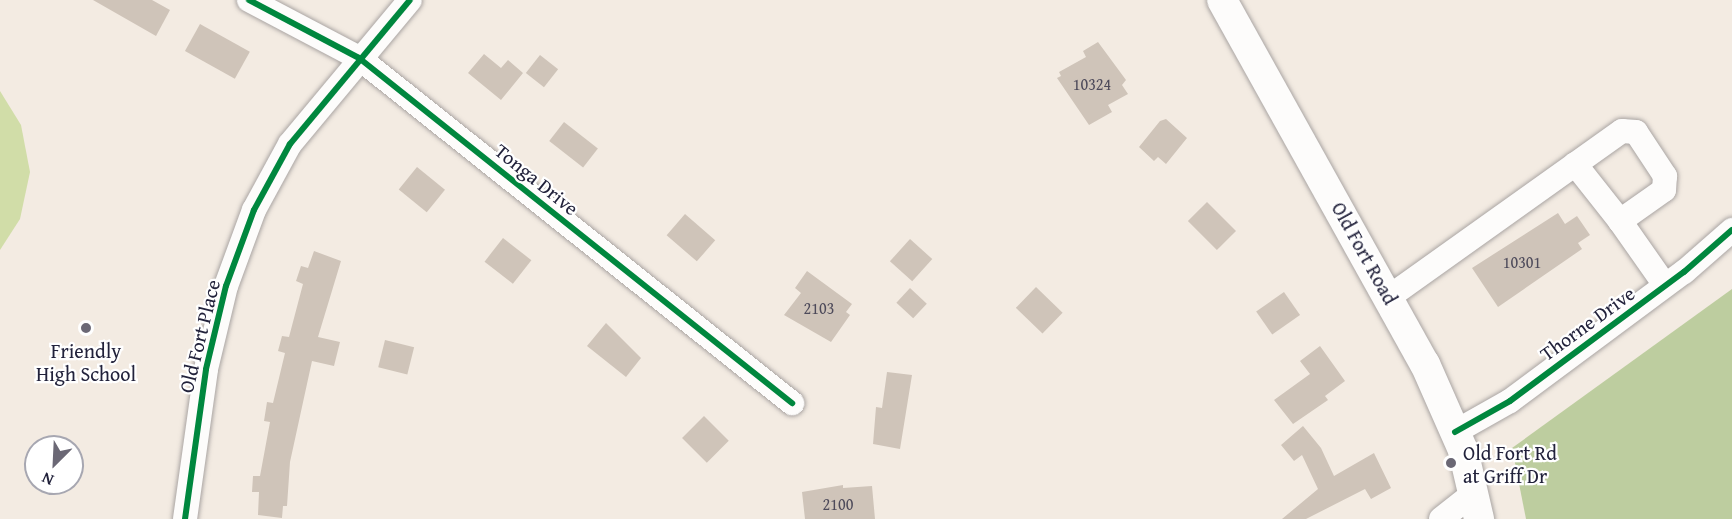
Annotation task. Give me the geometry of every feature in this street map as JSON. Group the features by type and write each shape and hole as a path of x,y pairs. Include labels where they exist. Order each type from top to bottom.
{"main road":[{"name":"Old Fort Road","path":"1222,0 1425,364 1455,432 1477,506"}],"street":[{"name":"Tonga Drive","path":"249,0 359,58 792,403"},
{"name":"Old Fort Place","path":"185,519 206,369 226,286 254,210 290,144 359,58 410,0"},
{"path":"1389,297 1622,131 1636,132 1665,176 1664,190 1620,220"},
{"path":"1575,164 1620,220 1665,285"},
{"name":"Thorne Drive","path":"1455,432 1485,418 1665,285 1732,230"},
{"path":"1441,519 1477,506"}],"green space":[{"path":"0,91 21,125 30,172 20,219 0,250"},
{"path":"1732,289 1732,519 1526,519 1512,448"}],"building":[{"path":"93,0 152,0 170,10 156,36"},
{"path":"200,24 250,52 235,79 185,51"},
{"path":"1098,42 1126,80 1122,85 1128,94 1108,105 1112,112 1089,125 1057,78 1061,76 1059,72 1086,57 1083,51"},
{"path":"484,54 501,68 508,60 523,73 501,100 468,73"},
{"path":"540,55 558,69 544,87 526,73"},
{"path":"1166,119 1187,138 1166,164 1158,157 1154,161 1139,147 1160,121"},
{"path":"564,122 598,148 583,167 549,141"},
{"path":"417,167 445,190 427,212 399,190"},
{"path":"1207,202 1236,231 1217,250 1188,221"},
{"path":"1558,213 1565,224 1577,216 1590,235 1578,243 1582,249 1498,307 1472,268"},
{"path":"685,214 715,240 697,261 667,235"},
{"path":"503,238 531,260 513,284 485,262"},
{"path":"910,239 932,259 912,281 890,261"},
{"path":"314,251 341,261 318,337 340,342 334,366 312,361 290,462 287,506 283,506 282,518 258,515 259,492 252,492 253,476 260,476 270,422 264,421 267,402 273,403 285,353 278,351 282,336 289,337 303,284 296,281 301,266 308,268"},
{"path":"807,271 852,304 846,312 850,315 831,342 784,315 801,293 795,288"},
{"path":"1036,287 1063,313 1042,334 1016,308"},
{"path":"910,288 927,304 913,318 896,303"},
{"path":"1284,292 1300,315 1272,334 1256,312"},
{"path":"606,323 641,358 626,377 587,346"},
{"path":"385,340 414,347 407,374 378,367"},
{"path":"1320,346 1345,381 1325,396 1328,400 1293,424 1274,400 1310,374 1300,361"},
{"path":"887,372 912,375 900,449 873,444 876,407 882,408"},
{"path":"704,416 729,441 707,463 682,438"},
{"path":"1303,426 1321,448 1334,476 1374,453 1391,488 1371,499 1365,489 1306,519 1282,519 1318,489 1302,455 1294,461 1281,445"},
{"path":"843,485 843,488 872,486 875,519 805,519 802,492"}],"cycle path":[{"path":"249,0 359,58 792,403"},
{"path":"185,519 206,369 226,286 254,210 290,144 410,0"},
{"path":"1455,432 1510,401 1684,272 1732,230"}],"place":[{"name":"Friendly High School","path":"86,328"},
{"name":"Old Fort Rd at Griff Dr","path":"1451,463"}]}
